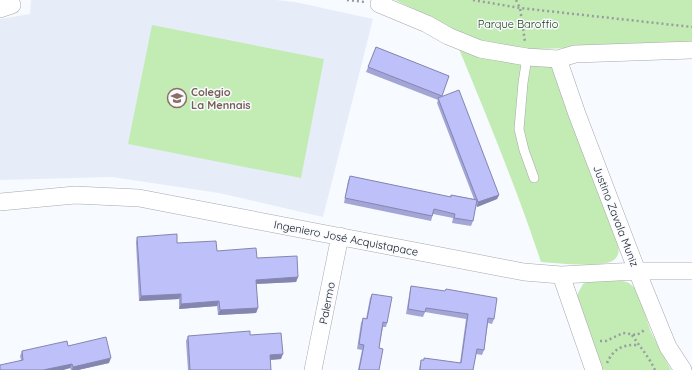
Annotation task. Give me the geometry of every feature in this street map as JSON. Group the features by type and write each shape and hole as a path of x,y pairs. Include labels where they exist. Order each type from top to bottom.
{"street":[{"path":"379,4 427,24 448,36 480,49 528,57 558,58 575,54 692,50"},
{"name":"Justino Zavala Muniz","path":"558,58 577,114 637,271 668,347 683,370"},
{"name":"Ingeniero José Acquistapace","path":"0,202 75,195 139,198 524,272 561,275 637,271 692,271"},
{"name":"Palermo","path":"313,370 340,236"},
{"path":"561,275 594,370"}],"lane":[{"path":"528,57 523,83 519,129 524,150 534,178"}],"path":[{"path":"473,0 520,8 692,27"},
{"path":"516,0 520,8 528,57"},
{"path":"584,342 606,341 623,333 637,335 658,321"},
{"path":"632,334 638,345 645,352 655,370"},
{"path":"608,370 607,362 616,349 624,346 638,345"}],"shaded area":[{"name":"Colegio La Mennais","path":"31,0 276,0 295,2 373,19 323,217 219,193 112,177 0,180 0,19 30,14"}],"green space":[{"name":"Parque Baroffio","path":"395,0 692,0 692,44 508,50 468,39 424,14"},
{"path":"152,25 324,59 301,178 128,144"},
{"path":"459,49 553,66 617,242 619,251 615,259 610,262 591,265 541,262 512,181"},
{"path":"620,280 629,283 637,290 651,332 671,370 601,370 577,295 583,284 587,282"}],"building":[{"path":"376,47 449,76 442,96 368,67"},
{"path":"459,90 499,195 478,202 438,98"},
{"path":"350,176 451,197 451,195 477,200 473,221 454,218 455,214 434,209 432,216 345,198"},
{"path":"177,234 177,243 216,241 217,251 256,248 257,258 297,256 298,277 256,280 258,308 220,310 219,301 181,304 181,294 141,296 137,237"},
{"path":"411,286 445,291 446,289 497,298 494,319 488,318 484,350 477,349 473,370 420,370 421,360 424,360 424,358 461,363 468,314 426,308 425,312 408,309"},
{"path":"372,294 392,297 387,323 383,322 379,348 383,349 379,370 359,370 364,345 359,344 363,318 367,319"},
{"path":"250,331 250,335 281,333 283,354 270,355 271,370 190,370 188,336"},
{"path":"106,337 111,358 73,367 72,364 43,370 0,370 0,365 23,360 22,351 67,341 68,346"}],"place":[{"name":"Colegio La Mennais","path":"177,98"}]}
